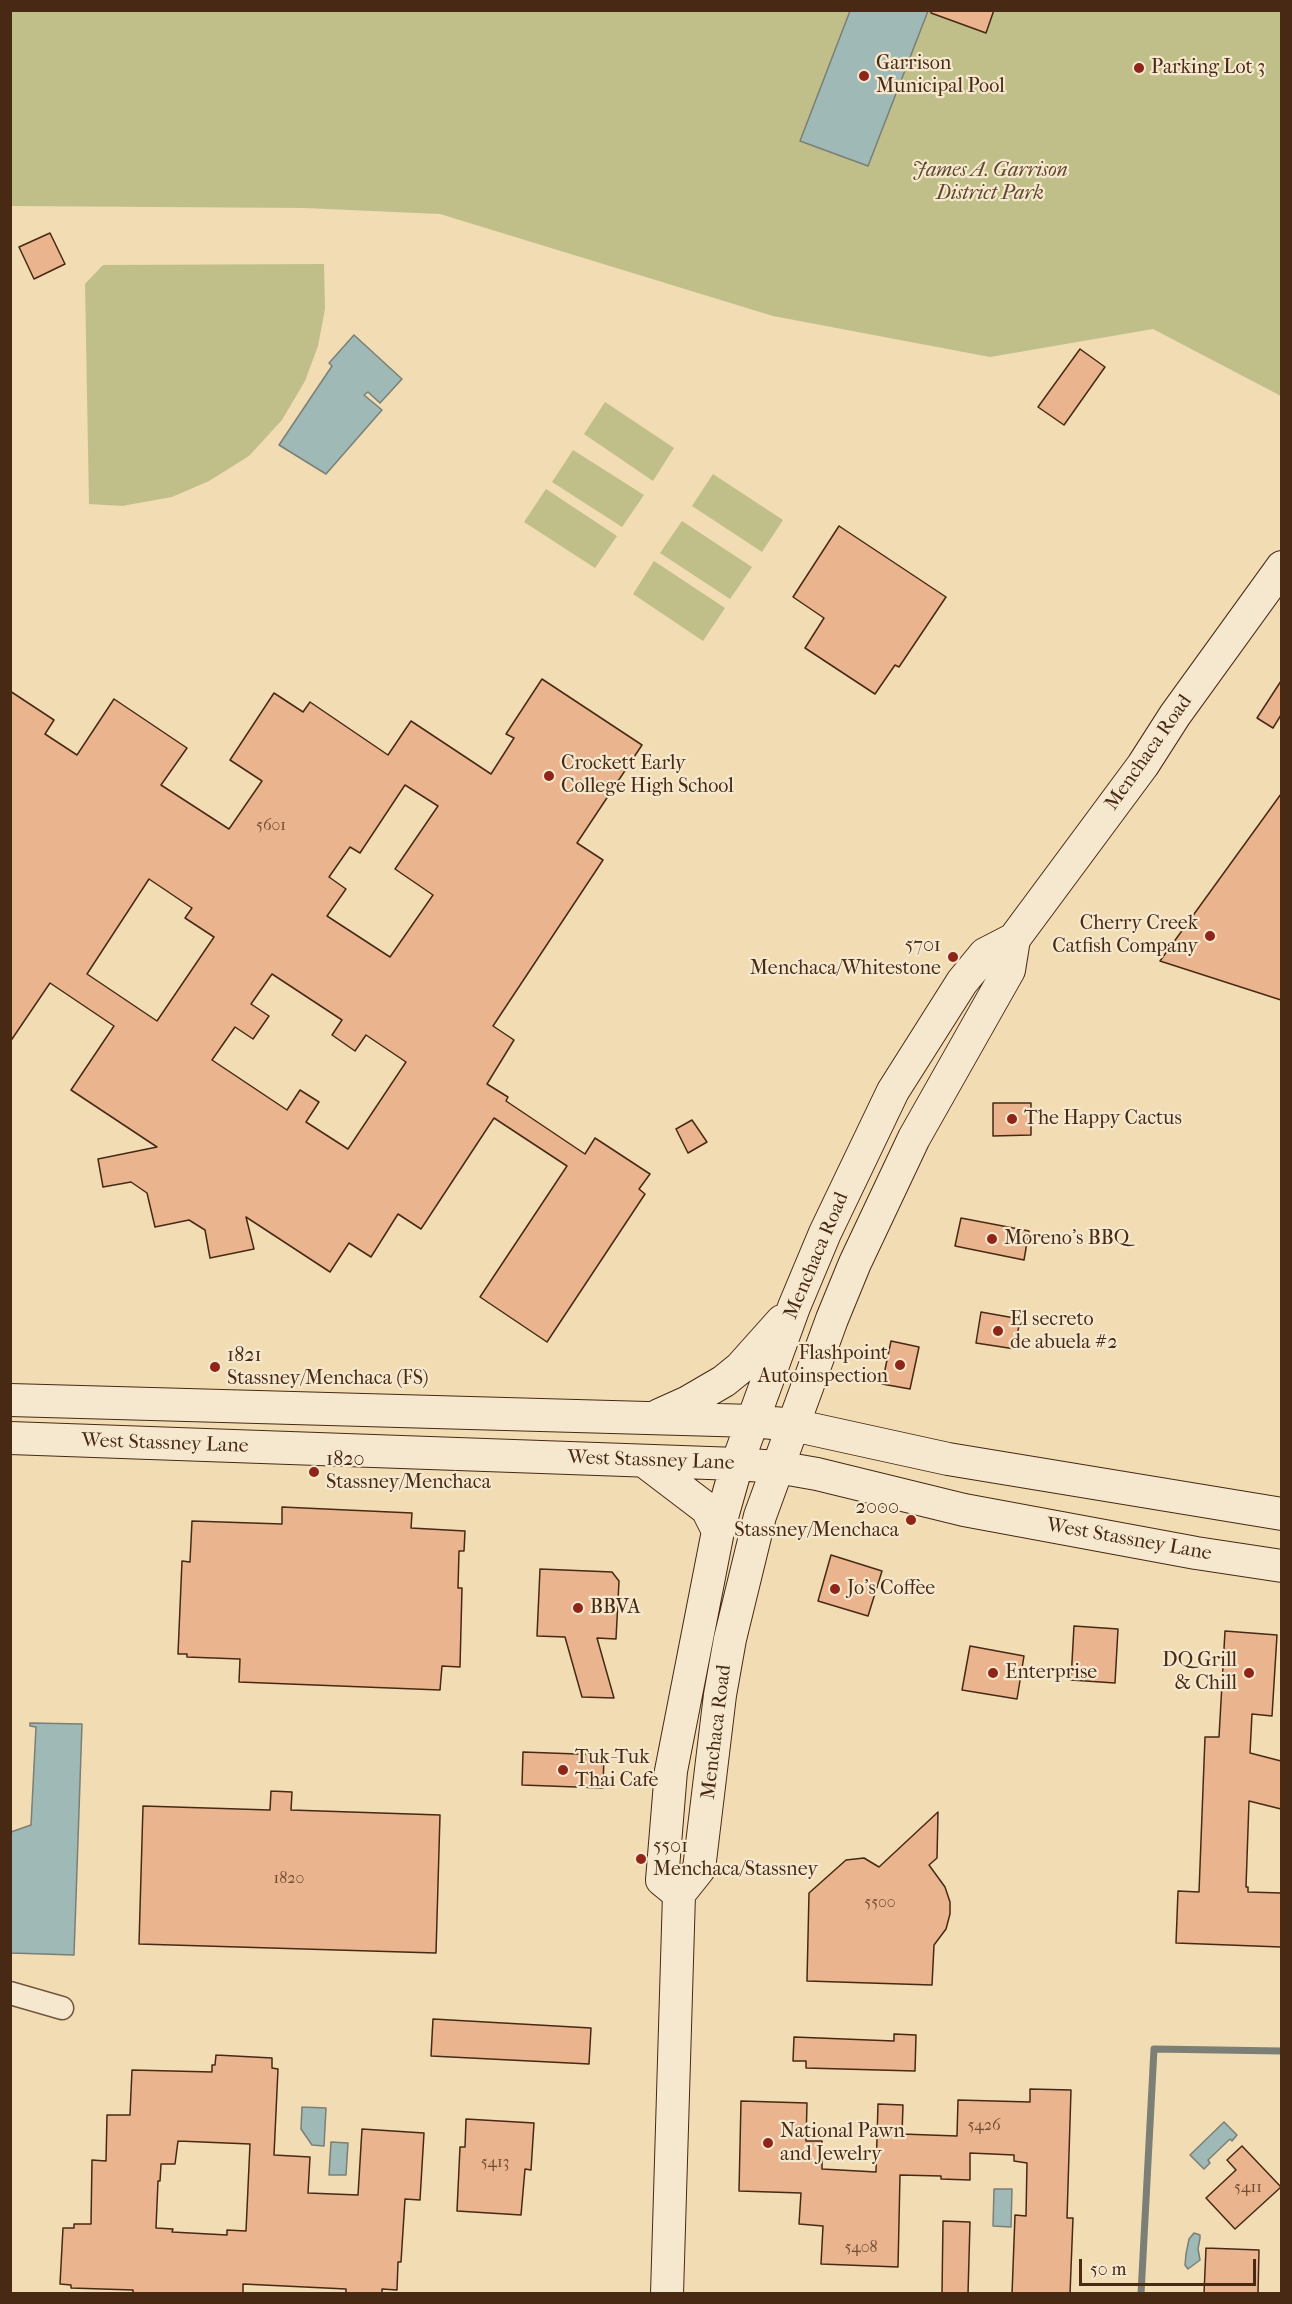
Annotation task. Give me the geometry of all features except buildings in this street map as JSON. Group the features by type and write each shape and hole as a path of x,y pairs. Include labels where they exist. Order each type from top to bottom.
{"main road":[{"name":"Menchaca Road","path":"1014,939 1009,970 935,1098 890,1186 836,1310 777,1467 760,1516 725,1662 699,1869 679,1894 662,1880 671,1771 718,1532 737,1464 794,1306 825,1233 893,1091 969,972 985,954 1014,939 1143,765 1175,715 1280,572"},
{"path":"650,1419 688,1402 724,1381 757,1350 794,1306"},
{"name":"West Stassney Lane","path":"10,1400 753,1421 793,1425 948,1460 1281,1514"},
{"path":"145,1443 157,1405"},
{"name":"West Stassney Lane","path":"10,1438 777,1467 817,1474 964,1510 1281,1566"},
{"path":"644,1461 707,1509 718,1532"},
{"path":"1142,1543 1163,1495"},
{"path":"667,2294 679,1894"}],"street":[{"path":"10,1993 62,2008"}],"green space":[{"name":"James A. Garrison District Park","path":"11,11 1281,11 1281,396 1153,329 990,357 773,316 440,214 304,208 11,206"},
{"path":"324,264 325,309 318,346 305,381 282,420 249,456 209,481 172,497 122,506 89,504 85,284 103,265"},
{"path":"605,402 674,448 653,481 584,434"},
{"path":"573,450 644,495 622,527 552,482"},
{"path":"713,474 783,520 762,552 692,506"},
{"path":"546,489 617,536 595,568 524,522"},
{"path":"682,521 752,567 730,599 660,553"},
{"path":"654,561 725,608 703,641 633,594"}],"water":[{"name":"Garrison Municipal Pool","path":"850,11 928,11 868,166 800,141"},
{"path":"354,335 402,379 380,403 368,392 364,395 382,410 326,474 279,445 332,366 329,363"},
{"path":"30,1723 82,1724 74,1955 11,1953 11,1832 31,1825 36,1727 30,1726"},
{"path":"302,2107 326,2108 324,2146 312,2145 301,2129"},
{"path":"1224,2122 1237,2135 1208,2160 1210,2163 1204,2169 1190,2155"},
{"path":"331,2142 348,2143 346,2175 329,2175"},
{"path":"994,2189 1012,2189 1011,2227 993,2226"},
{"path":"1194,2233 1200,2235 1198,2249 1200,2260 1188,2269 1185,2265 1186,2254 1189,2239"}],"waterway":[{"path":"1141,2294 1154,2049 1282,2051"}],"place":[{"name":"Parking Lot 3","path":"1139,68"},
{"name":"Garrison Municipal Pool","path":"864,76"},
{"name":"Crockett Early College High School","path":"549,776"},
{"name":"Cherry Creek Catfish Company","path":"1210,936"},
{"name":"5701 Menchaca/Whitestone","path":"953,957"},
{"name":"The Happy Cactus","path":"1012,1119"},
{"name":"Moreno's BBQ","path":"992,1239"},
{"name":"El secreto de abuela #2","path":"998,1331"},
{"name":"Flashpoint Autoinspection","path":"900,1365"},
{"name":"1821 Stassney/Menchaca (FS)","path":"215,1367"},
{"name":"1820 Stassney/Menchaca","path":"314,1472"},
{"name":"2000 Stassney/Menchaca","path":"911,1520"},
{"name":"Jo's Coffee","path":"835,1589"},
{"name":"BBVA","path":"578,1608"},
{"name":"Enterprise","path":"993,1673"},
{"name":"DQ Grill & Chill","path":"1249,1673"},
{"name":"Tuk-Tuk Thai Cafe","path":"563,1770"},
{"name":"5501 Menchaca/Stassney","path":"641,1859"},
{"name":"National Pawn and Jewelry","path":"768,2143"}]}
